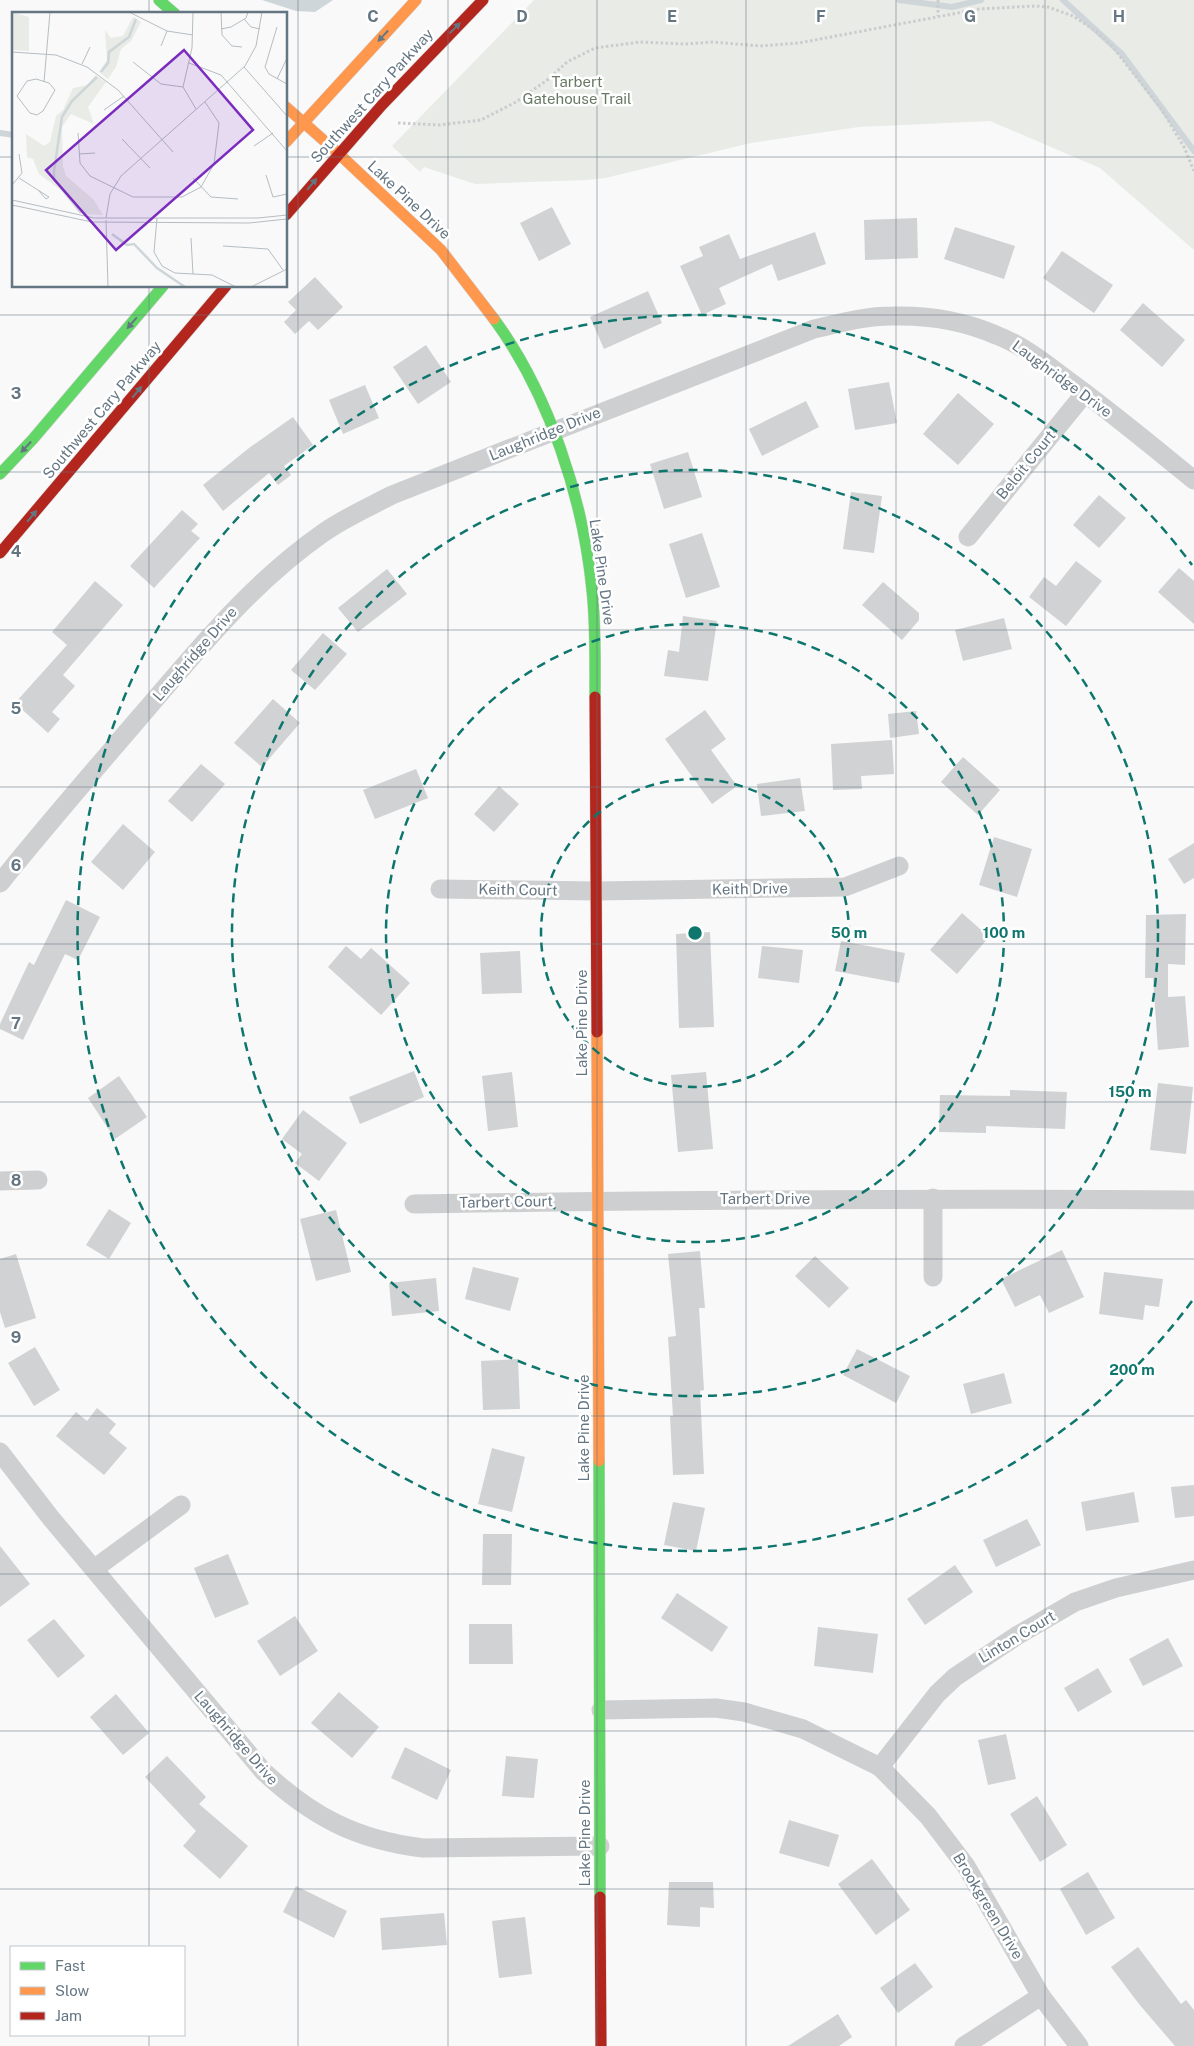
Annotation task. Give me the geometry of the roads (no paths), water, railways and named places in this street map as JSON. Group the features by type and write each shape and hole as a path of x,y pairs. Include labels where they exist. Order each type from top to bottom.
{"street":[{"path":"159,0 173,12"},
{"path":"288,140 416,0"},
{"name":"Southwest Cary Parkway","path":"288,213 338,153 429,53 483,0"},
{"name":"Lake Pine Drive","path":"288,109 338,153 440,250 462,274 497,323 521,363 555,430 578,507 593,597 596,625 601,2046"},
{"path":"0,474 161,288"},
{"name":"Southwest Cary Parkway","path":"0,553 224,288"},
{"name":"Laughridge Drive","path":"0,883 230,612 298,552 324,532 353,514 392,495 814,329 858,318 893,316 926,317 965,324 996,334 1026,349 1085,393 1194,480"},
{"name":"Beloit Court","path":"968,537 1085,393"},
{"name":"Keith Drive","path":"596,891 845,888 899,866"},
{"name":"Keith Court","path":"440,889 596,891"},
{"path":"0,1181 38,1180"},
{"path":"933,1198 933,1277"},
{"name":"Tarbert Drive","path":"598,1201 933,1198 1194,1200"},
{"name":"Tarbert Court","path":"414,1204 598,1201"},
{"name":"Laughridge Drive","path":"2,1460 263,1771 287,1794 311,1811 363,1835 405,1846 422,1848 600,1846"},
{"path":"94,1570 181,1505"},
{"name":"Linton Court","path":"880,1767 919,1714 955,1676 1018,1634 1083,1599 1116,1588 1194,1570"},
{"name":"Brookgreen Drive","path":"600,1710 716,1708 744,1712 803,1729 880,1767 928,1816 966,1866 1041,1996 1079,2046"},
{"path":"964,2046 1041,1996"}],"waterway":[{"path":"899,0 952,7 981,0"},
{"path":"1063,0 1122,54 1194,151"},
{"path":"0,133 12,135"}],"park label":[{"name":"Tarbert Gatehouse Trail","path":"577,90"}]}
